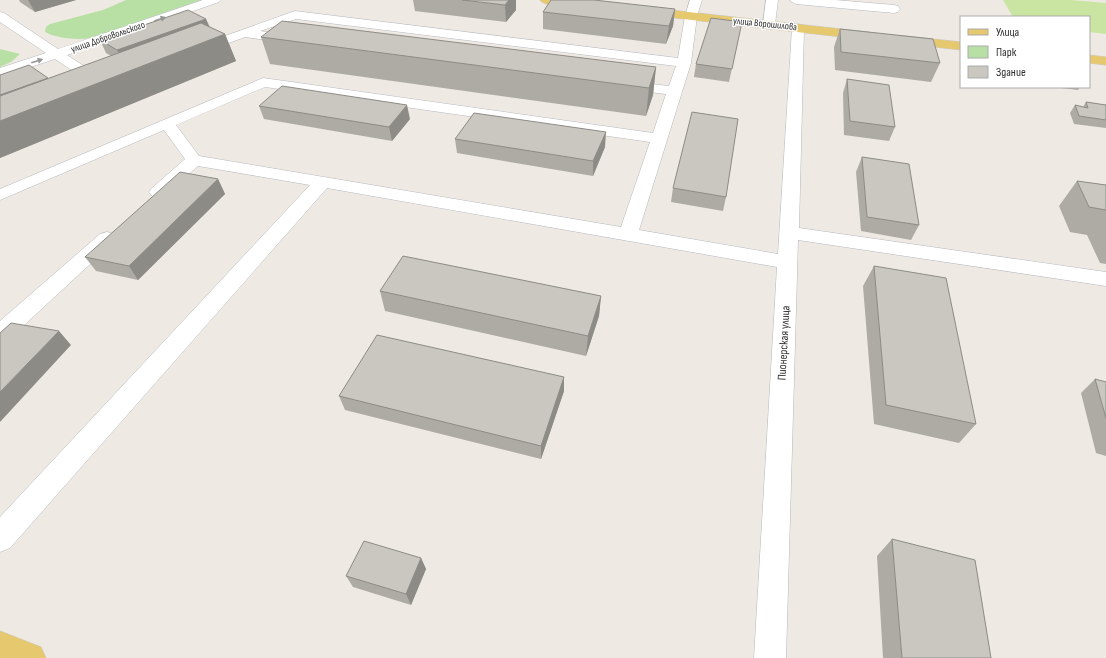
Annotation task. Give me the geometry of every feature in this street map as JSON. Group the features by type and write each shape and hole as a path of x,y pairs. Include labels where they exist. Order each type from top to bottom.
{"main road":[{"path":"546,0 592,5"},
{"name":"улица Ворошилова","path":"630,9 960,46"},
{"path":"1090,59 1106,61"},
{"path":"0,647 30,658"}],"street":[{"name":"улица Добровольского","path":"0,73 215,0"},
{"path":"628,235 684,63 691,16 696,0"},
{"path":"769,24 772,0"},
{"path":"796,0 894,9"},
{"path":"186,55 295,15 684,63"},
{"path":"0,16 57,54 108,84 91,91"},
{"name":"Пионерская улица","path":"770,658 798,28"},
{"path":"244,33 307,42"},
{"path":"0,195 263,82 660,139"},
{"path":"612,83 674,91"},
{"path":"166,123 194,160 788,262"},
{"path":"147,202 194,160"},
{"path":"0,538 323,182"},
{"path":"0,334 118,228"},
{"path":"789,233 1106,280"}],"green space":[{"path":"126,0 201,0 92,38 68,38 45,32 46,27 50,24 103,10"},
{"path":"1003,0 1071,0 1106,3 1106,34 1090,32 1090,16 1012,16"},
{"path":"0,49 20,54 11,62 0,67"}],"building":[{"path":"462,0 509,0 505,5"},
{"path":"551,0 594,0 675,9 669,26 543,12"},
{"path":"188,10 206,19 117,50 100,40"},
{"path":"711,18 742,22 732,69 696,64"},
{"path":"282,21 656,67 649,88 261,37"},
{"path":"201,23 225,34 0,121 0,96"},
{"path":"840,29 933,39 940,63 841,52"},
{"path":"29,65 48,78 0,95 0,75"},
{"path":"847,79 889,85 895,127 850,121"},
{"path":"282,86 407,105 389,127 259,106"},
{"path":"1086,102 1106,105 1106,120 1079,116 1075,105 1088,108"},
{"path":"692,112 738,119 726,197 673,188"},
{"path":"474,113 606,132 593,161 455,139"},
{"path":"862,157 909,164 919,225 867,217"},
{"path":"180,172 218,179 129,266 85,257"},
{"path":"1077,181 1106,185 1106,210 1089,207"},
{"path":"403,256 601,296 588,336 380,291"},
{"path":"874,266 946,278 976,424 886,405"},
{"path":"11,323 59,331 0,392 0,333"},
{"path":"377,335 564,377 541,446 339,396"},
{"path":"1095,379 1106,382 1106,418"},
{"path":"892,539 975,560 991,658 902,658"},
{"path":"364,541 421,558 406,594 346,576"}]}
